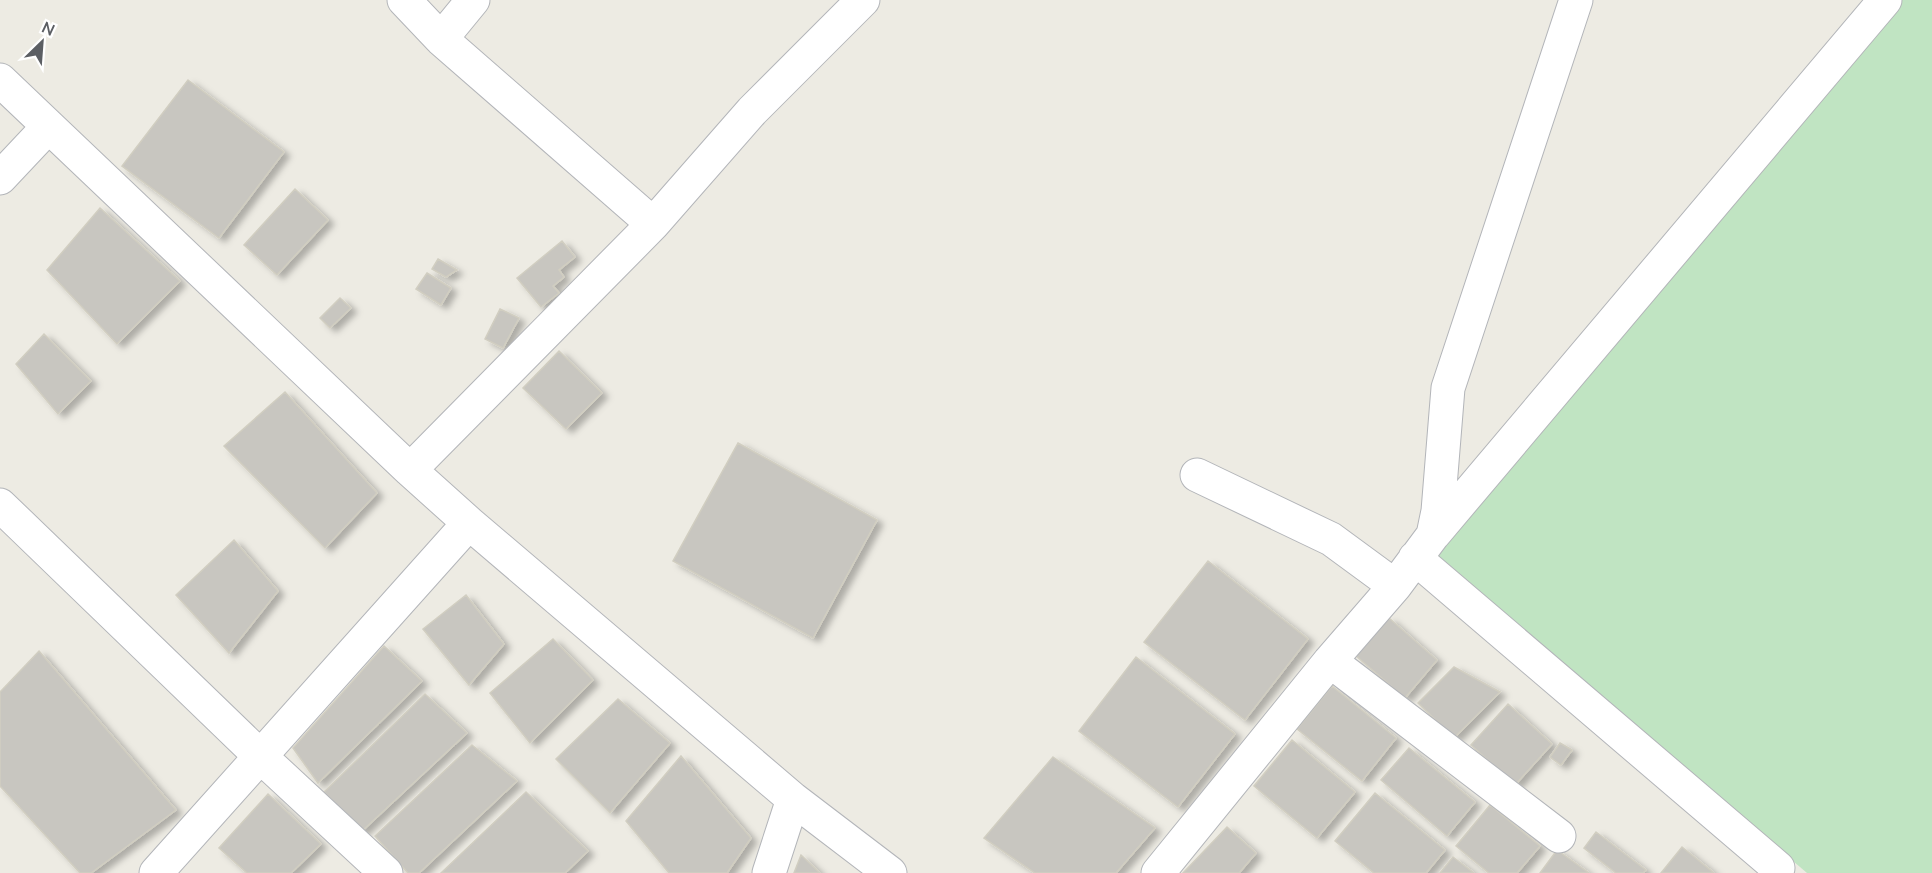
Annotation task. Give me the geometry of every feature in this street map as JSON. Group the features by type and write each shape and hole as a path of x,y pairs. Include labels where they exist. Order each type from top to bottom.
{"street":[{"path":"404,0 441,39 653,224"},
{"path":"441,39 473,0"},
{"path":"410,470 653,224 752,111 863,0"},
{"path":"1424,547 1438,511 1448,388 1576,0"},
{"path":"1158,873 1330,661 1395,586 1424,547 1885,0"},
{"path":"0,80 469,524 793,799 890,873"},
{"path":"0,178 48,127"},
{"path":"1197,475 1331,539 1395,586"},
{"path":"0,505 260,756 386,873"},
{"path":"156,873 469,524"},
{"path":"1424,547 1779,871"},
{"path":"1330,661 1558,836"},
{"path":"769,873 793,799"}],"green space":[{"path":"1886,0 1932,0 1932,873 1807,873 1432,553"}],"building":[{"path":"188,80 284,152 219,238 122,166"},
{"path":"295,189 328,220 277,275 244,245"},
{"path":"100,208 180,281 117,344 47,270"},
{"path":"562,241 575,257 559,270 564,277 553,286 559,293 541,307 517,278"},
{"path":"438,259 457,270 446,277 432,269"},
{"path":"427,273 451,288 441,305 416,289"},
{"path":"340,298 351,308 330,328 320,318"},
{"path":"500,309 519,318 503,348 485,339"},
{"path":"44,334 91,381 58,414 16,364"},
{"path":"559,351 602,393 566,429 523,388"},
{"path":"285,392 377,493 325,548 224,446"},
{"path":"738,443 877,520 813,638 673,561"},
{"path":"234,540 278,591 229,653 176,595"},
{"path":"1208,561 1308,639 1245,720 1144,642"},
{"path":"466,595 504,644 469,685 423,629"},
{"path":"1389,618 1437,660 1405,698 1356,656"},
{"path":"553,639 593,680 530,743 490,693"},
{"path":"384,646 422,681 318,783 293,748"},
{"path":"39,651 176,810 91,873 80,873 0,786 0,692"},
{"path":"1136,657 1235,734 1178,807 1079,731"},
{"path":"1454,667 1500,692 1454,738 1418,703"},
{"path":"1332,686 1396,738 1362,781 1297,729"},
{"path":"425,694 467,733 361,832 324,792"},
{"path":"618,699 670,743 610,813 556,759"},
{"path":"1508,704 1552,744 1515,785 1471,745"},
{"path":"1292,740 1355,792 1317,838 1254,786"},
{"path":"1560,743 1572,750 1561,765 1550,757"},
{"path":"472,745 517,781 419,873 408,873 375,836"},
{"path":"1409,748 1475,802 1447,836 1381,780"},
{"path":"681,756 751,838 727,873 669,873 626,821"},
{"path":"1053,757 1155,828 1116,873 1035,873 984,838"},
{"path":"526,792 588,851 565,873 441,873"},
{"path":"1375,793 1445,850 1426,873 1374,873 1335,841"},
{"path":"268,794 321,844 291,873 247,873 219,848"},
{"path":"1490,805 1540,846 1517,873 1489,873 1456,846"},
{"path":"1227,827 1256,853 1239,873 1183,873"},
{"path":"1596,832 1646,870 1643,873 1616,873 1584,848"},
{"path":"1682,847 1714,873 1661,873"},
{"path":"1557,850 1589,873 1540,873"},
{"path":"801,855 820,873 794,873"},
{"path":"1453,857 1474,873 1440,873"}]}
